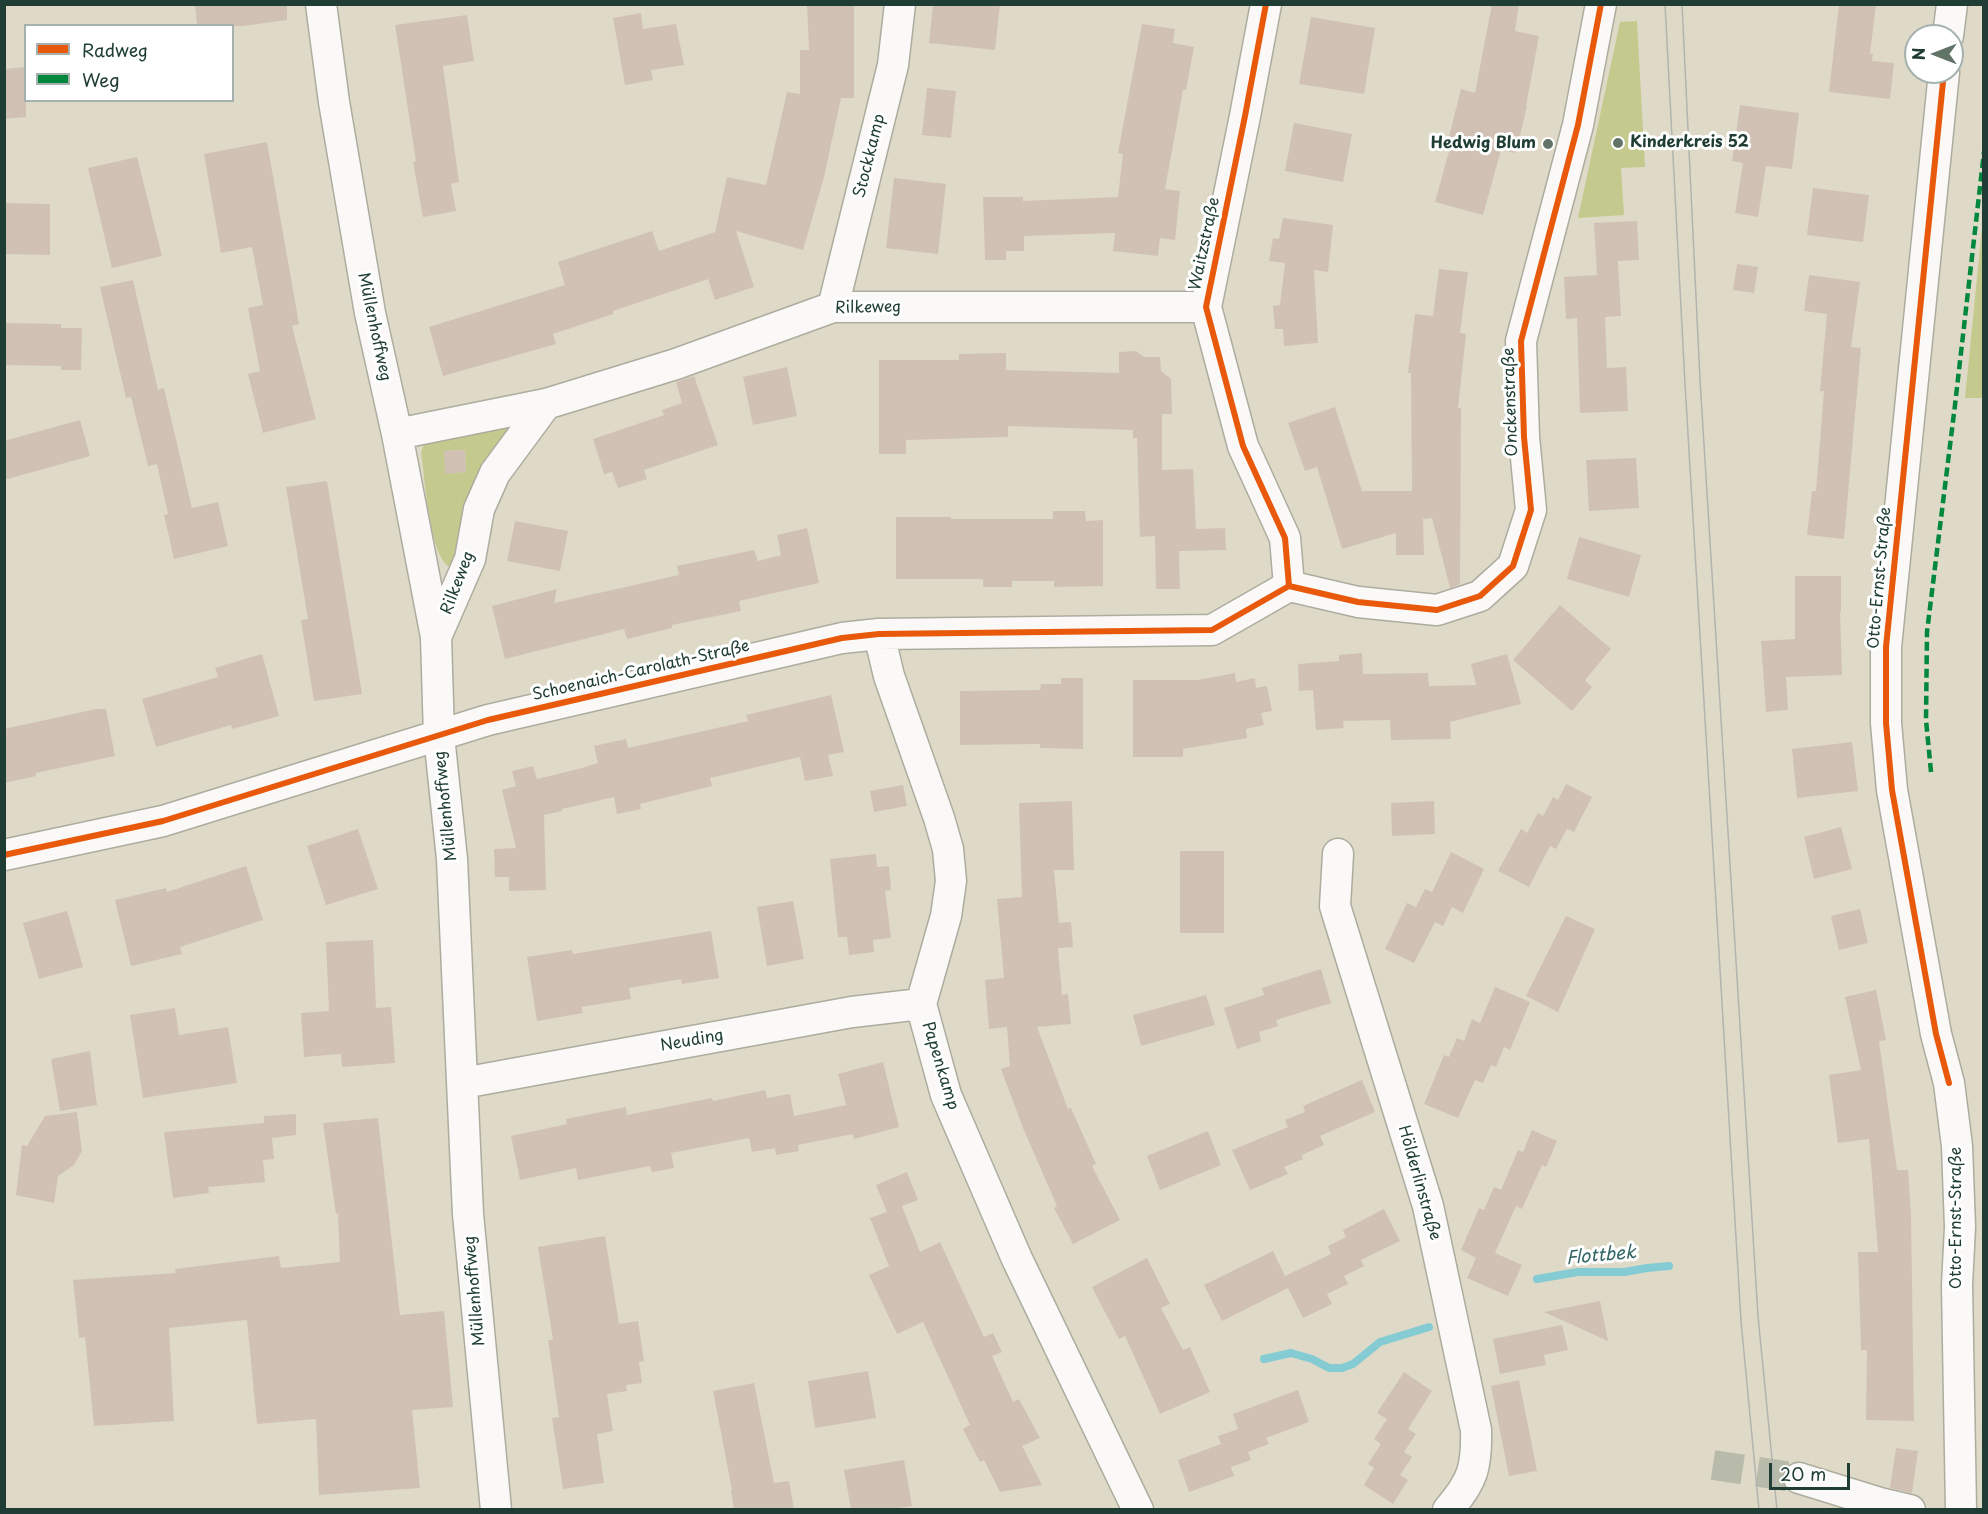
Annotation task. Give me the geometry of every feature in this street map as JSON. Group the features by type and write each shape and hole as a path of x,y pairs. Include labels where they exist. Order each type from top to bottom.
{"street":[{"name":"Müllenhoffweg","path":"321,4 334,102 370,313 397,434 436,637 439,736 452,859 468,1214 496,1509"},
{"name":"Stockkamp","path":"833,307 893,65 900,4"},
{"name":"Waitzstraße","path":"1266,4 1206,307 1243,446 1285,538 1289,585"},
{"name":"Onckenstraße","path":"1289,585 1358,602 1437,610 1480,596 1513,566 1531,510 1524,436 1521,341 1578,125 1601,4"},
{"path":"1950,24 1952,4"},
{"name":"Otto-Ernst-Straße","path":"1943,84 1886,647 1886,723 1892,790 1936,1034 1949,1083 1957,1146 1960,1188 1957,1285 1961,1509"},
{"name":"Rilkeweg","path":"397,434 546,404 676,364 833,307 1206,307"},
{"name":"Rilkeweg","path":"436,637 470,559 479,509 495,473 546,404"},
{"name":"Schoenaich-Carolath-Straße","path":"4,855 163,822 488,720 842,638 879,634 1212,630 1289,585"},
{"name":"Papenkamp","path":"879,634 888,676 948,849 951,881 946,916 921,1004 946,1095 1017,1259 1138,1509"},
{"name":"Hölderlinstraße","path":"1338,854 1335,906 1428,1206 1476,1430 1475,1464 1470,1482 1448,1509"},
{"name":"Neuding","path":"463,1083 852,1011 921,1004"},
{"path":"1799,1478 1880,1503 1910,1509"}],"green space":[{"path":"1637,21 1645,167 1621,168 1624,215 1578,218 1620,22"},
{"path":"1983,218 1983,398 1965,398"},
{"path":"508,425 512,427 458,565 448,566 436,546 426,496 421,452 425,442","holes":["465,450 466,472 446,473 444,451"]}],"building":[{"path":"195,4 287,4 287,20 243,26 197,24"},
{"path":"807,4 854,4 854,98 841,98 824,177 803,250 736,231 754,287 715,300 708,279 553,334 556,344 443,376 429,327 565,285 558,262 652,231 659,251 715,232 727,177 766,185 787,92 800,94 800,50 809,50"},
{"path":"933,4 1000,4 995,50 929,43"},
{"path":"1492,4 1519,4 1515,31 1539,36 1516,153 1501,150 1483,215 1435,202 1453,137 1449,137 1461,89 1475,93"},
{"path":"1839,4 1876,4 1870,54 1873,54 1872,61 1894,63 1890,99 1829,92"},
{"path":"641,13 643,29 676,24 684,65 651,70 653,80 625,85 613,18"},
{"path":"467,15 474,61 443,66 459,182 451,184 456,211 423,217 413,162 416,161 395,25"},
{"path":"1311,17 1375,28 1364,94 1299,84"},
{"path":"1142,24 1175,29 1173,43 1194,47 1186,90 1183,90 1165,189 1180,191 1175,240 1160,238 1158,256 1113,251 1115,233 1024,236 1024,251 1006,251 1006,260 985,260 983,197 1023,197 1023,201 1118,197 1123,154 1118,153"},
{"path":"24,67 26,117 4,119 4,69"},
{"path":"927,88 956,91 951,138 922,135"},
{"path":"1740,105 1799,113 1792,169 1766,166 1758,217 1735,213 1743,163 1732,161"},
{"path":"1294,123 1352,134 1343,182 1285,171"},
{"path":"267,142 299,324 292,326 316,419 263,433 248,374 260,371 248,308 263,305 252,247 221,253 204,154"},
{"path":"137,157 162,256 112,268 88,168"},
{"path":"894,178 946,184 938,254 886,248"},
{"path":"1813,188 1869,195 1863,242 1807,235"},
{"path":"4,203 50,204 50,255 4,254"},
{"path":"1283,218 1333,225 1328,272 1314,270 1318,343 1284,346 1283,329 1275,329 1273,306 1280,305 1285,263 1269,261 1273,238 1279,239"},
{"path":"1637,221 1639,260 1618,261 1621,316 1605,317 1607,368 1626,367 1628,411 1580,413 1577,318 1566,319 1564,277 1597,275 1594,223"},
{"path":"1737,264 1758,267 1754,293 1733,290"},
{"path":"1439,269 1468,272 1460,333 1466,334 1458,408 1461,408 1460,584 1450,588 1432,518 1423,519 1424,555 1396,555 1396,533 1342,549 1317,467 1305,471 1288,423 1335,407 1362,491 1412,491 1411,373 1408,373 1415,314 1433,316"},
{"path":"1809,275 1860,282 1851,347 1861,348 1844,539 1807,535 1812,491 1816,491 1824,391 1820,391 1827,314 1804,311"},
{"path":"133,280 158,390 164,388 192,508 218,502 228,546 174,559 164,515 168,514 157,464 148,466 131,397 126,398 100,287"},
{"path":"4,323 61,324 61,328 82,328 81,370 61,370 61,366 4,365"},
{"path":"1136,351 1144,357 1160,357 1161,371 1171,379 1172,414 1162,414 1162,470 1193,469 1196,529 1225,528 1226,550 1179,551 1180,589 1156,589 1155,536 1140,537 1137,438 1133,438 1133,430 1008,426 1008,437 906,440 906,454 879,454 879,360 959,360 959,354 1006,353 1006,370 1119,373 1119,352"},
{"path":"787,367 797,416 753,425 743,377"},
{"path":"694,376 718,445 644,470 647,479 618,488 612,472 604,474 593,439 664,415 662,410 682,403 676,382"},
{"path":"80,420 90,456 4,480 4,441"},
{"path":"465,450 466,472 445,474 444,451"},
{"path":"1636,458 1639,508 1589,511 1586,460"},
{"path":"327,481 362,694 314,701 301,620 308,619 286,487"},
{"path":"1053,511 1085,511 1086,521 1103,520 1103,586 1054,587 1054,581 1012,581 1012,587 983,587 983,579 896,579 896,517 1053,519"},
{"path":"515,521 568,531 560,571 507,561"},
{"path":"807,528 819,583 739,601 741,611 672,625 672,628 627,639 624,629 505,659 492,606 557,589 554,603 679,575 677,566 754,550 758,561 781,555 777,535"},
{"path":"1579,537 1641,555 1629,597 1567,579"},
{"path":"1795,576 1841,576 1842,675 1786,677 1788,710 1766,712 1761,641 1795,639"},
{"path":"1560,605 1611,649 1585,680 1592,687 1572,711 1513,660"},
{"path":"1362,653 1363,674 1428,673 1429,686 1476,685 1471,664 1507,654 1521,704 1450,722 1451,739 1391,740 1390,720 1343,721 1344,728 1316,730 1313,690 1299,691 1298,664 1339,661 1339,655"},
{"path":"262,654 279,716 232,729 231,725 156,747 142,699 218,677 215,668"},
{"path":"1235,673 1236,682 1255,678 1256,688 1267,686 1272,711 1261,713 1264,725 1246,729 1247,738 1183,749 1183,757 1133,757 1133,680 1198,680"},
{"path":"1061,678 1083,678 1083,749 1040,748 1040,744 960,745 960,691 1040,690 1041,684 1061,684"},
{"path":"831,695 844,752 828,755 833,776 805,781 800,757 710,778 712,786 640,804 641,809 617,814 614,797 562,809 562,811 544,815 546,890 509,891 509,877 495,877 494,849 516,848 502,790 516,786 512,771 533,766 537,779 598,763 594,746 626,739 628,748 748,721 746,715"},
{"path":"96,709 106,709 115,756 36,773 36,776 4,783 4,729"},
{"path":"1852,742 1858,791 1797,798 1792,749"},
{"path":"1566,784 1592,797 1574,832 1567,829 1556,849 1550,846 1529,887 1498,871 1521,829 1527,833 1538,813 1543,816 1553,797 1558,800"},
{"path":"903,785 907,806 874,812 870,791"},
{"path":"1072,801 1074,870 1054,870 1059,923 1071,922 1073,947 1058,948 1062,995 1068,994 1071,1024 1037,1027 1068,1109 1071,1108 1096,1164 1092,1166 1120,1220 1073,1244 1054,1208 1057,1206 1023,1128 1001,1069 1010,1066 1007,1027 989,1029 985,980 1004,978 997,899 1022,897 1019,803"},
{"path":"1434,801 1435,834 1392,836 1391,803"},
{"path":"1841,827 1852,869 1814,879 1804,837"},
{"path":"358,829 378,889 326,905 307,846"},
{"path":"1180,851 1224,851 1224,933 1180,933"},
{"path":"1451,852 1484,869 1463,913 1452,907 1443,926 1435,922 1414,963 1385,949 1407,903 1416,907 1425,889 1432,892"},
{"path":"876,854 877,867 889,866 891,890 885,891 891,938 873,940 874,952 849,955 847,937 838,937 830,859"},
{"path":"246,866 263,920 180,947 182,954 131,966 115,900 166,888 167,892"},
{"path":"793,901 804,959 767,966 757,907"},
{"path":"1860,909 1868,943 1839,950 1831,916"},
{"path":"67,911 83,967 39,979 23,923"},
{"path":"1566,916 1595,929 1558,1012 1526,996"},
{"path":"711,931 719,978 682,984 681,979 629,988 631,999 581,1007 583,1013 537,1021 527,957 572,950 573,954"},
{"path":"373,940 376,1008 391,1007 395,1063 342,1067 341,1054 304,1057 301,1013 329,1011 326,942"},
{"path":"1321,969 1331,1003 1276,1020 1278,1026 1259,1032 1261,1041 1237,1049 1224,1008 1264,995 1262,988"},
{"path":"1495,987 1530,1002 1510,1050 1504,1047 1496,1067 1491,1065 1483,1083 1475,1080 1458,1118 1424,1104 1444,1055 1449,1057 1457,1038 1464,1041 1472,1019 1480,1023"},
{"path":"1876,990 1886,1040 1879,1041 1897,1170 1908,1170 1911,1213 1914,1421 1866,1420 1867,1350 1861,1350 1858,1252 1878,1252 1869,1139 1838,1143 1829,1075 1861,1070 1845,997"},
{"path":"1206,995 1215,1025 1141,1046 1133,1015"},
{"path":"175,1008 179,1035 228,1027 237,1083 143,1098 130,1015"},
{"path":"90,1051 97,1105 60,1111 51,1059"},
{"path":"883,1062 899,1127 854,1139 853,1134 798,1145 799,1151 776,1155 775,1148 752,1152 749,1138 671,1153 674,1168 652,1172 650,1166 578,1180 576,1168 520,1180 511,1136 567,1124 566,1119 626,1107 627,1115 765,1090 767,1098 790,1094 794,1116 846,1105 838,1074"},
{"path":"1362,1080 1375,1112 1320,1136 1324,1145 1302,1155 1303,1159 1284,1167 1288,1174 1250,1190 1232,1150 1288,1127 1285,1120 1305,1112 1303,1106"},
{"path":"77,1112 82,1151 74,1165 58,1176 54,1203 16,1195 22,1145 27,1146 45,1116"},
{"path":"296,1114 296,1135 272,1138 274,1159 263,1160 265,1182 208,1187 209,1193 173,1198 164,1132 264,1123 264,1116"},
{"path":"378,1118 400,1315 444,1311 453,1407 412,1410 420,1488 319,1495 316,1419 257,1424 247,1320 169,1328 174,1421 94,1426 85,1337 79,1338 73,1280 176,1273 175,1269 279,1256 281,1268 340,1262 338,1213 336,1214 323,1123"},
{"path":"1532,1130 1557,1141 1546,1167 1542,1165 1522,1209 1516,1206 1495,1253 1522,1265 1508,1296 1467,1278 1476,1258 1461,1250 1479,1208 1484,1210 1494,1187 1501,1190 1518,1150 1523,1152"},
{"path":"1208,1131 1221,1165 1160,1190 1147,1156"},
{"path":"907,1172 918,1200 902,1206 920,1252 940,1242 984,1337 993,1333 1002,1352 992,1356 1013,1402 1019,1399 1040,1438 1022,1446 1042,1485 1000,1492 984,1460 980,1462 963,1429 970,1425 923,1322 897,1334 869,1275 889,1266 870,1218 887,1212 876,1185"},
{"path":"1384,1209 1400,1241 1361,1260 1364,1266 1344,1276 1348,1284 1327,1294 1332,1304 1303,1318 1288,1288 1222,1321 1204,1285 1273,1251 1285,1276 1331,1254 1328,1246 1346,1237 1343,1230"},
{"path":"605,1236 619,1324 638,1321 644,1361 639,1362 642,1383 626,1385 627,1391 607,1394 613,1431 597,1434 604,1483 563,1489 552,1418 559,1417 548,1340 553,1340 538,1247"},
{"path":"1147,1258 1170,1304 1161,1308 1183,1350 1190,1347 1210,1392 1160,1414 1125,1336 1119,1339 1092,1287"},
{"path":"1600,1301 1608,1341 1544,1312"},
{"path":"1562,1325 1568,1350 1544,1355 1546,1365 1500,1374 1493,1339"},
{"path":"868,1371 876,1418 815,1428 808,1381"},
{"path":"1404,1372 1432,1391 1408,1429 1416,1434 1404,1452 1412,1457 1400,1475 1408,1480 1393,1504 1364,1485 1374,1468 1368,1464 1381,1444 1374,1439 1387,1419 1377,1413"},
{"path":"1519,1380 1537,1471 1509,1476 1491,1386"},
{"path":"754,1383 774,1483 789,1481 794,1509 734,1509 713,1391"},
{"path":"1298,1390 1309,1422 1266,1438 1269,1444 1248,1452 1251,1460 1231,1467 1234,1476 1189,1492 1178,1460 1221,1444 1218,1436 1238,1429 1233,1414"},
{"path":"1896,1448 1918,1451 1912,1493 1890,1488"},
{"path":"904,1460 912,1506 894,1509 851,1509 844,1470"}],"waterway":[{"name":"Flottbek","path":"1537,1279 1578,1272 1624,1272 1669,1266"},
{"name":"Flottbek","path":"1264,1359 1291,1353 1312,1359 1329,1368 1342,1368 1353,1364 1380,1342 1429,1327"}],"tunnel":[{"path":"1713,1465 1799,1478"}],"tram line":[{"path":"1665,4 1685,384 1741,1321 1759,1510"},
{"path":"1682,4 1700,380 1758,1316 1777,1510"}],"marked path":[{"path":"1931,772 1926,720 1927,632 1984,152"}],"cycle path":[{"path":"1266,4 1206,307 1243,446 1285,538 1289,586"},
{"path":"1289,586 1358,602 1437,610 1480,596 1513,566 1531,510 1524,437 1521,341 1578,125 1601,4"},
{"path":"1943,84 1886,647 1886,723 1892,790 1936,1034 1949,1083"},
{"path":"4,855 163,821 488,720 842,638 879,634 1212,630 1289,586"}],"place":[{"name":"Kinderkreis 52","path":"1618,143"},
{"name":"Hedwig Blum","path":"1548,144"}]}
